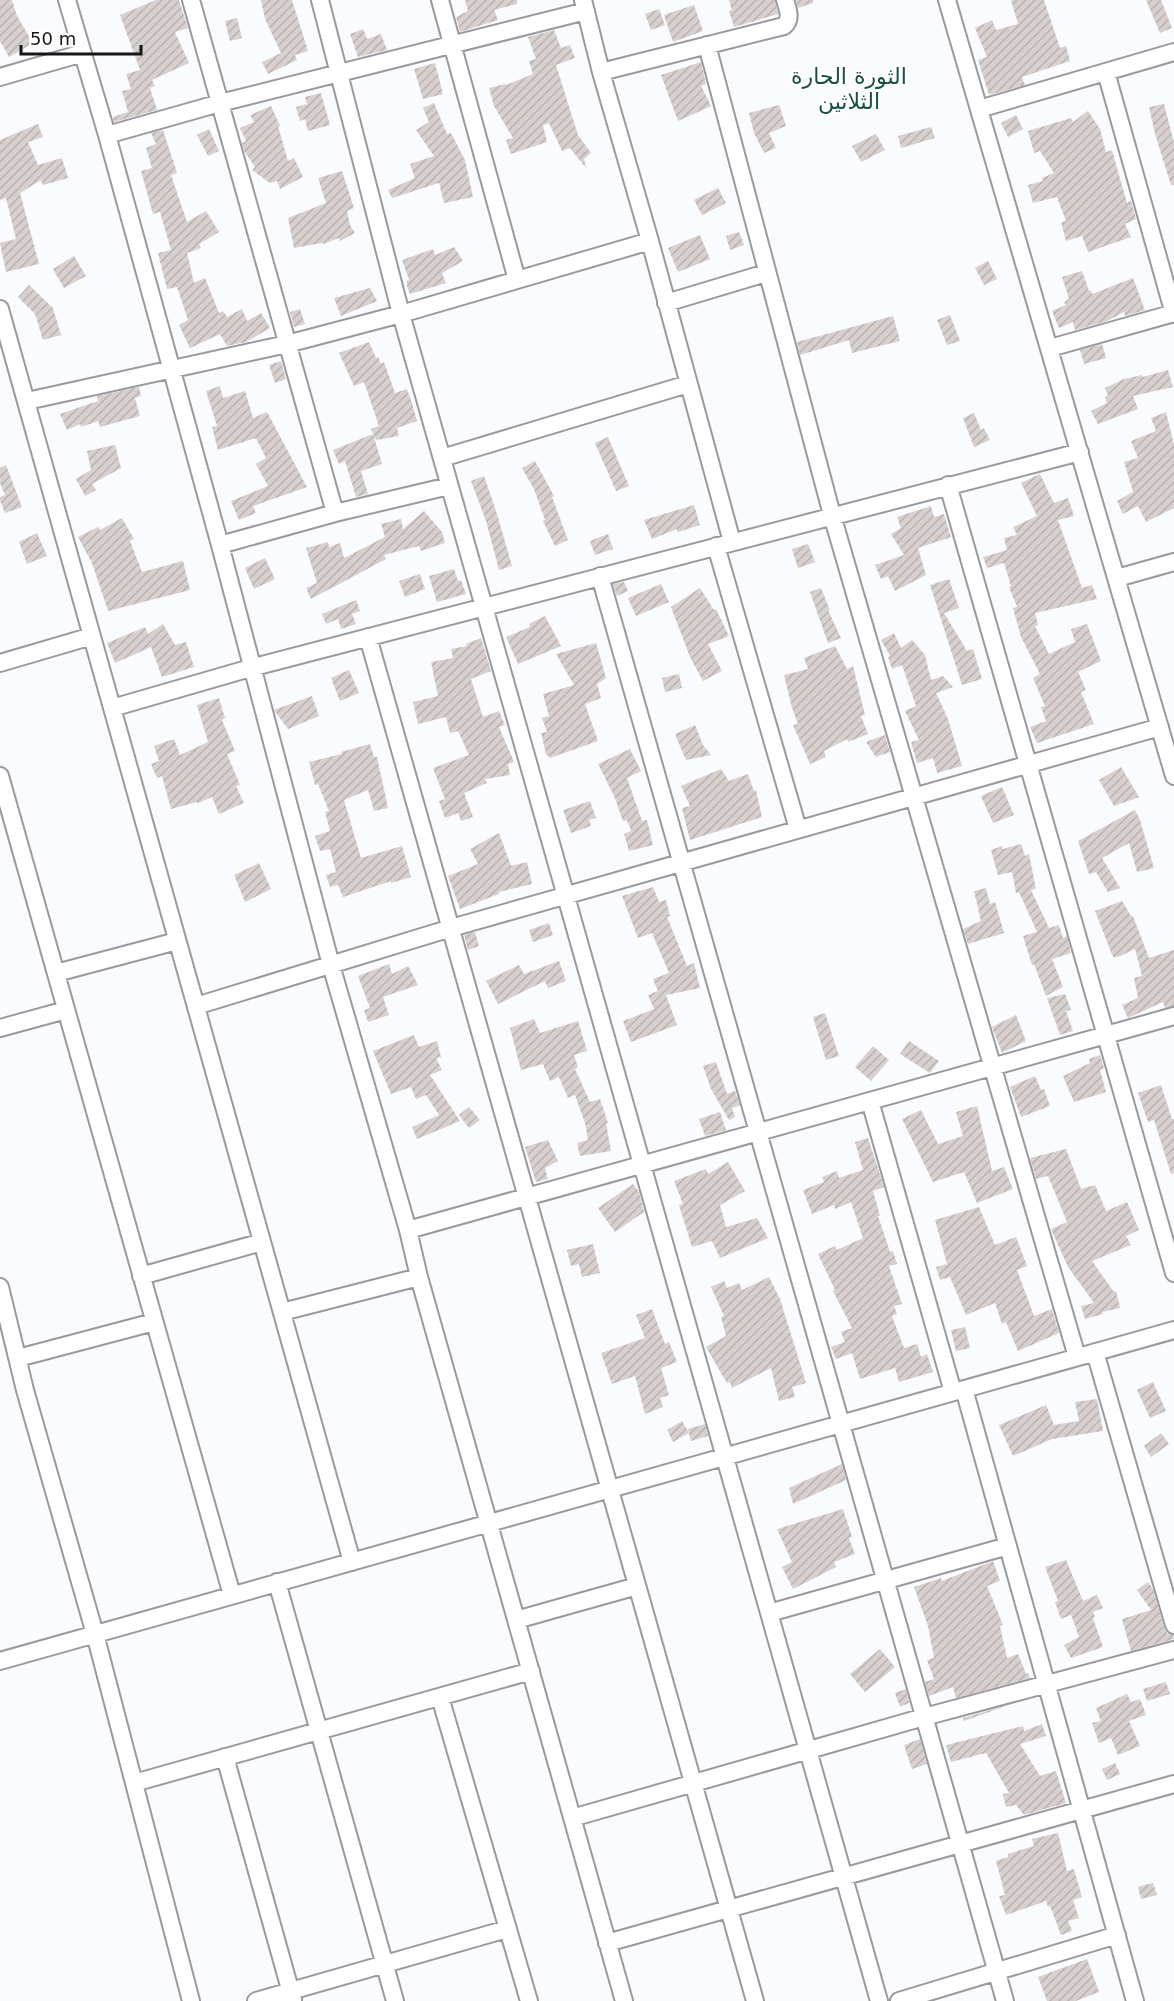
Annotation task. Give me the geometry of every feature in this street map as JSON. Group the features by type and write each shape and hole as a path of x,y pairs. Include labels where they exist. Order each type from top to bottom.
{"street":[{"path":"67,0 107,135 254,668 331,965 408,1230 419,1277 624,2001"},
{"path":"191,0 335,513"},
{"path":"320,0 341,74 401,314 449,486 879,2001"},
{"path":"440,0 517,280"},
{"path":"601,72 784,26 788,22 789,15 785,0"},
{"path":"947,0 1174,776"},
{"path":"107,135 220,103 453,45 585,5 601,72 650,241 688,384 724,544 798,829"},
{"path":"707,45 832,515 1077,1357"},
{"path":"979,109 1174,52"},
{"path":"0,77 83,53"},
{"path":"1050,348 1174,313 1106,72"},
{"path":"27,401 287,344 401,314 650,241"},
{"path":"666,303 766,273"},
{"path":"0,309 2,327 27,401 352,1562"},
{"path":"442,458 688,384"},
{"path":"112,708 369,637 1080,452"},
{"path":"948,485 1174,1273"},
{"path":"220,545 335,513 449,486"},
{"path":"1117,578 1174,562"},
{"path":"600,576 1005,2001"},
{"path":"0,663 92,636"},
{"path":"369,637 755,2001"},
{"path":"196,1006 451,928 1160,727"},
{"path":"0,776 232,1595"},
{"path":"56,973 177,941"},
{"path":"0,1028 66,1010"},
{"path":"408,1230 1174,1016"},
{"path":"870,1101 1008,1546 1135,2001"},
{"path":"141,1276 262,1242"},
{"path":"282,1312 419,1277"},
{"path":"0,1287 25,1390 95,1634 190,2001"},
{"path":"18,1358 154,1322"},
{"path":"0,1661 1174,1330"},
{"path":"1095,1352 1174,1625"},
{"path":"769,1613 1008,1546"},
{"path":"277,1582 395,2001"},
{"path":"516,1620 637,1586"},
{"path":"572,1818 924,1717 1174,1650"},
{"path":"134,1783 531,1671"},
{"path":"440,1697 529,2001"},
{"path":"225,1757 292,1996"},
{"path":"607,1942 1174,1784"},
{"path":"256,2001 292,1996 385,1964 507,1929"},
{"path":"899,2001 1117,1935"}],"building":[{"path":"0,0 12,0 17,16 33,43 9,57 0,41"},
{"path":"156,0 179,0 188,28 175,32 189,63 152,80 155,86 150,88 157,110 114,122 113,117 128,112 122,91 131,89 126,74 140,70 120,15"},
{"path":"261,0 292,0 308,51 295,55 297,60 268,74 262,62 281,53 265,19"},
{"path":"465,0 517,0 517,4 494,10 498,20 460,32 456,17 468,11"},
{"path":"729,0 775,0 778,14 734,27 729,11 732,10"},
{"path":"796,0 813,0 813,3 798,8"},
{"path":"1011,0 1044,0 1060,48 1066,46 1070,61 1022,77 1025,85 989,95 978,60 987,57 975,28 992,20 996,30 1018,24"},
{"path":"1146,0 1161,0 1172,28 1160,33"},
{"path":"694,5 703,31 673,42 664,15"},
{"path":"659,9 665,25 651,30 645,14"},
{"path":"237,18 242,38 230,41 225,21"},
{"path":"363,29 367,39 381,34 387,50 358,57 350,34"},
{"path":"554,30 561,48 570,45 575,58 556,65 578,135 591,153 584,159 586,168 570,148 562,151 549,123 543,125 547,142 511,154 506,140 513,138 494,106 489,88 506,85 533,74 529,61 536,59 528,37"},
{"path":"701,62 706,84 701,86 711,106 678,121 661,75"},
{"path":"435,63 443,94 423,99 414,69"},
{"path":"321,93 330,125 308,131 305,119 300,121 296,107 307,104 305,97"},
{"path":"434,103 447,134 451,133 465,160 473,197 444,203 439,183 392,198 388,190 415,178 410,164 434,156 416,130 429,122 423,108"},
{"path":"1164,104 1174,143 1174,185 1171,185 1149,107"},
{"path":"779,105 786,126 769,133 776,148 764,153 754,133 749,113"},
{"path":"271,106 280,126 278,126 288,161 294,158 303,177 280,189 277,181 270,183 252,170 255,167 244,151 242,143 246,141 240,128 254,122 250,115"},
{"path":"1088,111 1100,129 1106,152 1112,150 1127,203 1131,201 1136,219 1125,224 1131,237 1088,252 1082,236 1066,241 1061,222 1066,221 1057,197 1033,203 1028,185 1043,181 1042,178 1054,173 1040,151 1034,153 1028,131 1071,118 1073,122"},
{"path":"1016,115 1023,129 1008,137 1001,123"},
{"path":"38,124 43,137 28,142 38,165 62,158 68,178 43,185 41,180 20,193 39,264 6,272 0,243 16,239 6,198 0,200 0,140"},
{"path":"931,127 935,138 901,148 898,136"},
{"path":"209,129 219,151 208,156 197,135"},
{"path":"163,130 177,173 171,175 187,222 206,211 219,232 199,244 201,248 187,253 194,283 205,278 219,313 223,311 227,317 242,309 247,321 261,313 270,328 246,342 227,346 220,334 190,348 179,325 188,320 177,287 167,289 158,253 171,250 160,212 153,214 141,171 152,168 146,148 156,144 151,133"},
{"path":"876,134 885,150 861,162 852,146"},
{"path":"342,171 354,208 347,211 350,225 355,233 340,241 339,238 323,244 294,248 288,218 326,203 318,178"},
{"path":"718,188 726,203 702,215 694,200"},
{"path":"739,232 744,245 730,250 726,236"},
{"path":"700,235 710,259 678,272 668,248"},
{"path":"454,247 463,261 442,273 446,283 410,294 407,286 409,280 402,260 433,249 435,255"},
{"path":"74,256 86,276 64,288 53,269"},
{"path":"988,261 997,279 984,285 975,268"},
{"path":"1082,271 1092,294 1133,278 1145,310 1125,316 1124,312 1107,321 1075,330 1073,322 1059,328 1052,311 1066,305 1064,302 1069,299 1062,277"},
{"path":"29,285 53,308 61,335 43,340 35,314 18,297"},
{"path":"370,288 377,301 341,316 334,298"},
{"path":"300,309 305,324 294,327 290,312"},
{"path":"950,315 960,341 947,345 937,320"},
{"path":"893,316 900,341 852,353 849,340 800,355 797,342"},
{"path":"369,342 376,358 378,357 381,364 384,362 395,393 407,389 412,403 417,421 397,428 399,436 376,440 371,429 379,426 364,382 354,386 339,353"},
{"path":"1102,344 1106,358 1084,364 1080,350"},
{"path":"281,361 286,379 275,383 269,365"},
{"path":"1168,370 1173,387 1133,396 1138,409 1098,424 1091,411 1107,403 1105,397 1108,396 1105,388 1124,379 1142,375 1143,377"},
{"path":"220,386 223,398 245,391 253,418 267,412 307,487 253,506 256,513 239,520 231,501 268,486 256,464 266,458 256,438 218,450 212,427 217,426 206,391"},
{"path":"139,387 141,396 135,398 140,416 100,427 98,421 81,427 80,424 67,430 60,414 98,401 97,396"},
{"path":"1166,412 1174,445 1174,508 1146,522 1138,506 1123,514 1117,501 1133,492 1124,462 1138,458 1131,441 1156,431 1151,418"},
{"path":"974,413 981,430 984,428 990,440 974,447 963,418"},
{"path":"373,434 382,464 361,471 368,494 356,497 345,461 339,464 333,450"},
{"path":"608,437 629,486 616,491 595,443"},
{"path":"115,445 121,468 92,484 96,490 85,496 76,479 91,470 87,451"},
{"path":"535,461 554,496 552,497 568,540 555,546 543,521 545,520 534,489 522,468"},
{"path":"6,465 22,507 5,513 0,500 0,497 5,495 0,483 0,468"},
{"path":"1040,474 1054,503 1068,498 1074,516 1058,520 1082,588 1092,585 1097,599 1035,613 1038,625 1035,626 1049,654 1075,642 1071,629 1087,624 1101,661 1078,672 1086,690 1081,692 1094,724 1037,743 1030,727 1046,721 1041,707 1045,706 1033,678 1040,674 1021,637 1013,608 1017,607 1009,587 1011,586 1004,563 987,568 983,557 1007,550 1004,538 1017,535 1013,527 1037,516 1021,483"},
{"path":"484,476 512,566 499,570 486,521 471,481"},
{"path":"694,505 700,525 678,532 677,529 652,539 644,520"},
{"path":"931,506 934,517 944,514 951,537 918,548 926,575 895,591 888,576 881,579 875,565 904,555 891,534 901,528 897,517"},
{"path":"424,511 442,532 445,543 421,551 419,546 384,555 386,559 311,599 306,588 317,583 306,548 328,542 329,547 340,543 344,558 385,537 381,524 401,519 403,529"},
{"path":"122,518 134,539 130,541 142,572 183,561 190,590 108,611 92,563 78,537 98,527 100,530"},
{"path":"37,533 47,556 27,564 19,542"},
{"path":"608,534 613,549 595,555 590,541"},
{"path":"808,544 815,562 798,568 792,549"},
{"path":"265,558 275,579 254,589 245,568"},
{"path":"454,569 466,594 437,602 429,576"},
{"path":"420,574 425,589 405,597 399,581"},
{"path":"949,579 959,608 944,613 967,651 973,649 982,679 962,685 930,585"},
{"path":"624,582 628,591 617,596 613,584"},
{"path":"661,584 669,602 636,616 628,598"},
{"path":"700,588 714,610 716,609 729,636 708,644 722,671 703,681 690,657 671,607"},
{"path":"821,588 841,638 828,643 810,592"},
{"path":"356,600 360,611 352,614 356,624 341,629 338,619 326,624 322,614"},
{"path":"545,616 561,646 518,664 506,637 530,627 529,624"},
{"path":"163,624 175,645 186,642 194,667 162,677 151,647 115,663 107,643 145,627 148,634"},
{"path":"894,633 901,648 912,640 925,655 931,680 943,676 953,687 936,693 948,719 962,766 937,773 933,758 917,763 911,742 919,740 905,711 916,706 902,665 892,669 888,657 890,656 881,640"},
{"path":"481,638 491,671 471,679 483,717 499,711 505,725 499,727 514,762 508,764 510,775 485,779 487,783 464,793 473,817 461,821 458,813 445,818 439,801 445,799 433,768 469,755 458,731 450,733 446,717 418,724 413,702 438,696 431,662 453,658 451,649 467,646 466,644"},
{"path":"596,643 606,678 597,684 601,698 585,704 598,741 550,758 546,754 541,733 547,732 542,718 549,716 543,694 574,685 556,654"},
{"path":"835,646 847,669 853,666 865,715 861,716 868,734 848,742 847,739 824,751 826,757 810,764 793,725 798,724 784,675 808,669 804,658"},
{"path":"349,670 359,693 340,701 331,678"},
{"path":"679,674 682,688 665,692 662,678"},
{"path":"312,696 319,716 288,729 274,710"},
{"path":"219,698 225,718 222,720 235,751 227,754 240,785 236,786 244,803 219,814 212,797 198,803 171,809 162,776 157,778 151,764 159,761 154,746 174,739 180,755 208,742 197,705"},
{"path":"695,725 703,745 711,755 686,760 675,734"},
{"path":"885,735 890,752 876,757 866,742"},
{"path":"370,744 374,757 377,757 388,808 374,811 368,790 344,800 361,858 402,846 411,877 391,883 391,881 343,897 338,885 330,887 326,875 336,872 330,849 320,851 315,836 330,831 325,812 329,811 318,784 315,785 309,762"},
{"path":"630,749 641,771 627,778 642,821 647,820 653,845 629,851 624,834 631,831 627,820 623,821 598,764"},
{"path":"1121,767 1139,797 1114,806 1099,780"},
{"path":"721,769 729,781 748,774 754,791 756,790 762,817 690,840 682,808 690,806 681,786"},
{"path":"1002,787 1014,815 993,823 981,796"},
{"path":"590,801 596,818 589,820 591,826 571,833 563,810"},
{"path":"1135,810 1154,868 1137,872 1129,843 1102,858 1120,888 1108,892 1096,872 1089,874 1078,841"},
{"path":"499,833 511,866 527,862 532,884 499,892 499,894 460,909 448,876 478,864 470,849"},
{"path":"1021,844 1025,856 1029,854 1036,889 1031,890 1049,928 1059,925 1063,938 1067,936 1071,953 1052,959 1063,987 1046,996 1034,964 1032,965 1023,936 1037,932 1019,892 1016,893 1012,872 998,875 991,850"},
{"path":"259,863 271,889 245,902 234,875"},
{"path":"653,887 659,902 666,900 670,916 667,917 687,966 694,963 700,988 666,995 677,1025 631,1042 623,1021 654,1009 648,995 658,991 653,979 669,973 652,933 638,938 622,896"},
{"path":"986,888 990,904 995,902 1004,933 968,944 963,929 981,921 974,891"},
{"path":"1122,901 1133,916 1149,958 1174,950 1174,1006 1165,1008 1163,1002 1128,1018 1122,1005 1138,998 1134,978 1142,976 1135,949 1113,957 1095,911"},
{"path":"549,923 553,935 533,942 529,930"},
{"path":"475,932 479,946 468,950 464,935"},
{"path":"559,961 566,981 548,988 545,981 498,1004 486,981 519,965 524,974"},
{"path":"389,964 392,974 408,966 418,985 383,997 389,1015 368,1022 364,1010 370,1008 358,976"},
{"path":"1065,994 1071,1010 1066,1011 1073,1031 1060,1035 1047,998"},
{"path":"825,1013 839,1056 826,1060 813,1017"},
{"path":"1016,1015 1026,1041 1002,1053 992,1027"},
{"path":"534,1019 540,1033 578,1021 587,1051 574,1055 578,1067 575,1069 590,1102 600,1099 608,1123 606,1123 611,1151 580,1156 577,1143 588,1140 585,1123 575,1095 568,1098 559,1077 550,1081 543,1064 521,1070 510,1028"},
{"path":"414,1035 419,1047 437,1041 441,1057 436,1058 442,1070 430,1075 460,1121 417,1139 412,1127 439,1115 426,1095 416,1099 411,1087 391,1094 373,1051"},
{"path":"909,1041 939,1061 930,1073 900,1054"},
{"path":"873,1046 889,1060 871,1081 855,1067"},
{"path":"1100,1055 1104,1068 1100,1070 1106,1092 1074,1102 1063,1076 1090,1063 1089,1059"},
{"path":"716,1062 727,1094 735,1091 740,1105 732,1108 735,1117 729,1120 711,1089 703,1066"},
{"path":"1035,1076 1041,1090 1044,1089 1050,1106 1021,1117 1010,1087"},
{"path":"1161,1085 1172,1119 1174,1119 1174,1173 1171,1174 1154,1120 1148,1122 1138,1093"},
{"path":"977,1106 992,1171 1004,1167 1013,1189 977,1203 964,1172 933,1182 902,1119 921,1110 938,1144 963,1136 956,1112"},
{"path":"469,1107 480,1120 469,1128 459,1115"},
{"path":"720,1112 726,1130 705,1136 699,1119"},
{"path":"868,1138 884,1187 873,1191 880,1216 878,1216 890,1252 893,1251 897,1264 889,1266 902,1304 894,1306 897,1314 892,1316 904,1348 917,1344 921,1357 927,1354 933,1372 899,1382 895,1368 860,1379 852,1353 836,1359 831,1347 845,1342 841,1332 852,1328 833,1291 835,1290 818,1254 835,1246 837,1250 863,1238 851,1202 835,1209 834,1205 812,1214 803,1190 824,1182 822,1177 837,1171 839,1178 863,1170 855,1142"},
{"path":"548,1140 558,1161 545,1168 548,1179 536,1182 525,1147"},
{"path":"1066,1149 1081,1189 1095,1185 1106,1211 1127,1202 1139,1230 1126,1236 1131,1245 1092,1261 1114,1292 1116,1291 1120,1308 1085,1319 1081,1306 1094,1303 1068,1267 1051,1229 1067,1222 1048,1176 1036,1179 1030,1158"},
{"path":"728,1162 745,1191 720,1205 726,1227 757,1218 768,1238 720,1258 712,1241 692,1247 679,1205 683,1204 674,1181 706,1169 708,1174"},
{"path":"633,1184 639,1192 644,1212 615,1232 598,1208"},
{"path":"979,1207 995,1245 1016,1237 1027,1266 1017,1270 1034,1316 1052,1309 1059,1333 1018,1351 1006,1322 1002,1324 995,1303 966,1315 950,1277 940,1280 936,1267 947,1264 935,1220"},
{"path":"593,1244 600,1273 582,1277 579,1264 571,1266 567,1250"},
{"path":"769,1277 780,1299 806,1383 792,1387 795,1397 779,1401 771,1368 732,1388 706,1347 726,1336 721,1317 724,1316 711,1287 724,1281 727,1288 739,1283 742,1290"},
{"path":"652,1309 665,1344 669,1342 677,1362 661,1368 669,1395 660,1398 663,1407 645,1414 635,1376 612,1384 601,1353 645,1338 636,1315"},
{"path":"965,1327 970,1348 956,1351 951,1330"},
{"path":"1153,1382 1166,1411 1150,1418 1137,1390"},
{"path":"1097,1399 1103,1431 1052,1439 1013,1456 999,1425 1046,1405 1054,1425 1079,1421 1075,1402"},
{"path":"682,1421 689,1433 673,1442 667,1430"},
{"path":"705,1424 708,1436 691,1441 688,1429"},
{"path":"1161,1433 1169,1444 1151,1457 1144,1446"},
{"path":"842,1464 846,1480 793,1504 789,1488"},
{"path":"843,1509 855,1554 834,1562 836,1567 793,1589 782,1567 792,1562 777,1529"},
{"path":"1066,1560 1083,1601 1097,1595 1103,1608 1093,1612 1095,1617 1093,1618 1103,1647 1071,1658 1064,1645 1079,1637 1071,1615 1061,1619 1055,1602 1058,1601 1045,1567"},
{"path":"993,1561 1000,1581 987,1586 1003,1625 1000,1626 1007,1658 1018,1654 1030,1678 956,1698 953,1687 929,1696 925,1682 934,1679 927,1660 934,1658 928,1626 914,1587 941,1578 942,1581"},
{"path":"1148,1582 1153,1589 1164,1628 1167,1633 1173,1635 1174,1639 1131,1651 1122,1619 1151,1610 1137,1590"},
{"path":"880,1649 895,1667 865,1692 850,1674"},
{"path":"1166,1682 1170,1694 1147,1701 1143,1689"},
{"path":"906,1689 909,1703 900,1707 895,1693"},
{"path":"1127,1694 1131,1702 1140,1699 1146,1715 1129,1721 1140,1746 1118,1755 1111,1738 1099,1743 1092,1723 1101,1721 1096,1708"},
{"path":"1011,1704 964,1721 963,1718"},
{"path":"1042,1724 1046,1736 1020,1744 1040,1776 1056,1771 1066,1803 1024,1815 1016,1805 1006,1807 1003,1794 1009,1793 986,1753 951,1762 946,1745 1023,1726 1024,1731"},
{"path":"920,1739 927,1764 912,1769 904,1745"},
{"path":"1115,1763 1120,1774 1107,1780 1102,1769"},
{"path":"1058,1833 1067,1871 1074,1869 1082,1897 1073,1900 1079,1918 1068,1921 1072,1931 1061,1935 1046,1901 1006,1915 999,1896 1005,1895 996,1861 1008,1857 1008,1854 1034,1846 1032,1839"},
{"path":"1153,1883 1157,1895 1141,1899 1138,1887"},
{"path":"1087,1959 1099,1992 1076,2001 1047,2001 1038,1977"}],"district":[{"name":"الثورة الحارة الثلاثين","path":"849,88"}]}
